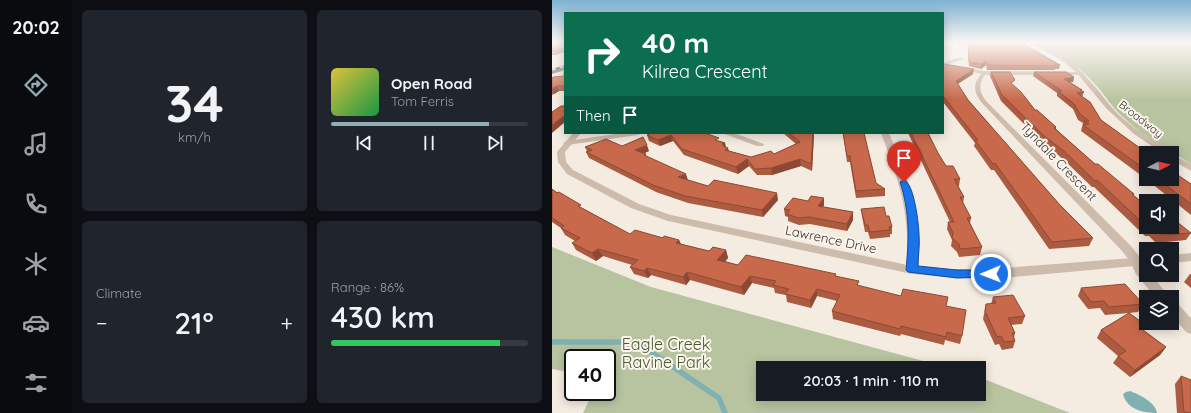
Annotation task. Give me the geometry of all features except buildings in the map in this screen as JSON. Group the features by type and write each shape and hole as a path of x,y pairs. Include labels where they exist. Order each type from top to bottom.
{"main road":[{"path":"552,68 564,64"},
{"path":"552,72 564,68"}],"street":[{"name":"Broadway","path":"1066,61 1081,73 1120,119 1139,135 1157,146"},
{"path":"944,64 984,73 1012,75 1081,73"},
{"name":"Tyndale Crescent","path":"984,73 976,86 978,93 984,102 1139,259"},
{"name":"Lawrence Drive","path":"576,134 561,152 560,158 570,172 646,211 686,222 912,270 946,273 991,274 1139,262"},
{"path":"567,143 631,134"},
{"path":"729,134 760,144"},
{"path":"886,134 911,206 914,237 912,270"},
{"path":"1179,160 1191,168"},
{"path":"1179,258 1191,257"},
{"path":"1150,282 1157,290"},
{"path":"1179,315 1191,328"}],"green space":[{"path":"1067,61 1191,61 1191,164 1179,157 1179,146 1162,146 1132,126 1081,70"},
{"name":"Eagle Creek Ravine Park","path":"552,247 651,287 923,361 756,361 756,401 986,401 986,380 1070,413 583,413 589,401 616,401 616,349 564,349 564,371 552,369"}],"water":[{"path":"1130,391 1150,402 1156,409 1157,413 1137,410 1128,404 1123,394"}],"waterway":[{"path":"552,342 636,342 719,398 725,413"}],"railway":[{"path":"552,70 564,66"}],"route":[{"path":"904,182 914,220 914,255 912,270 957,274 991,274"}]}
